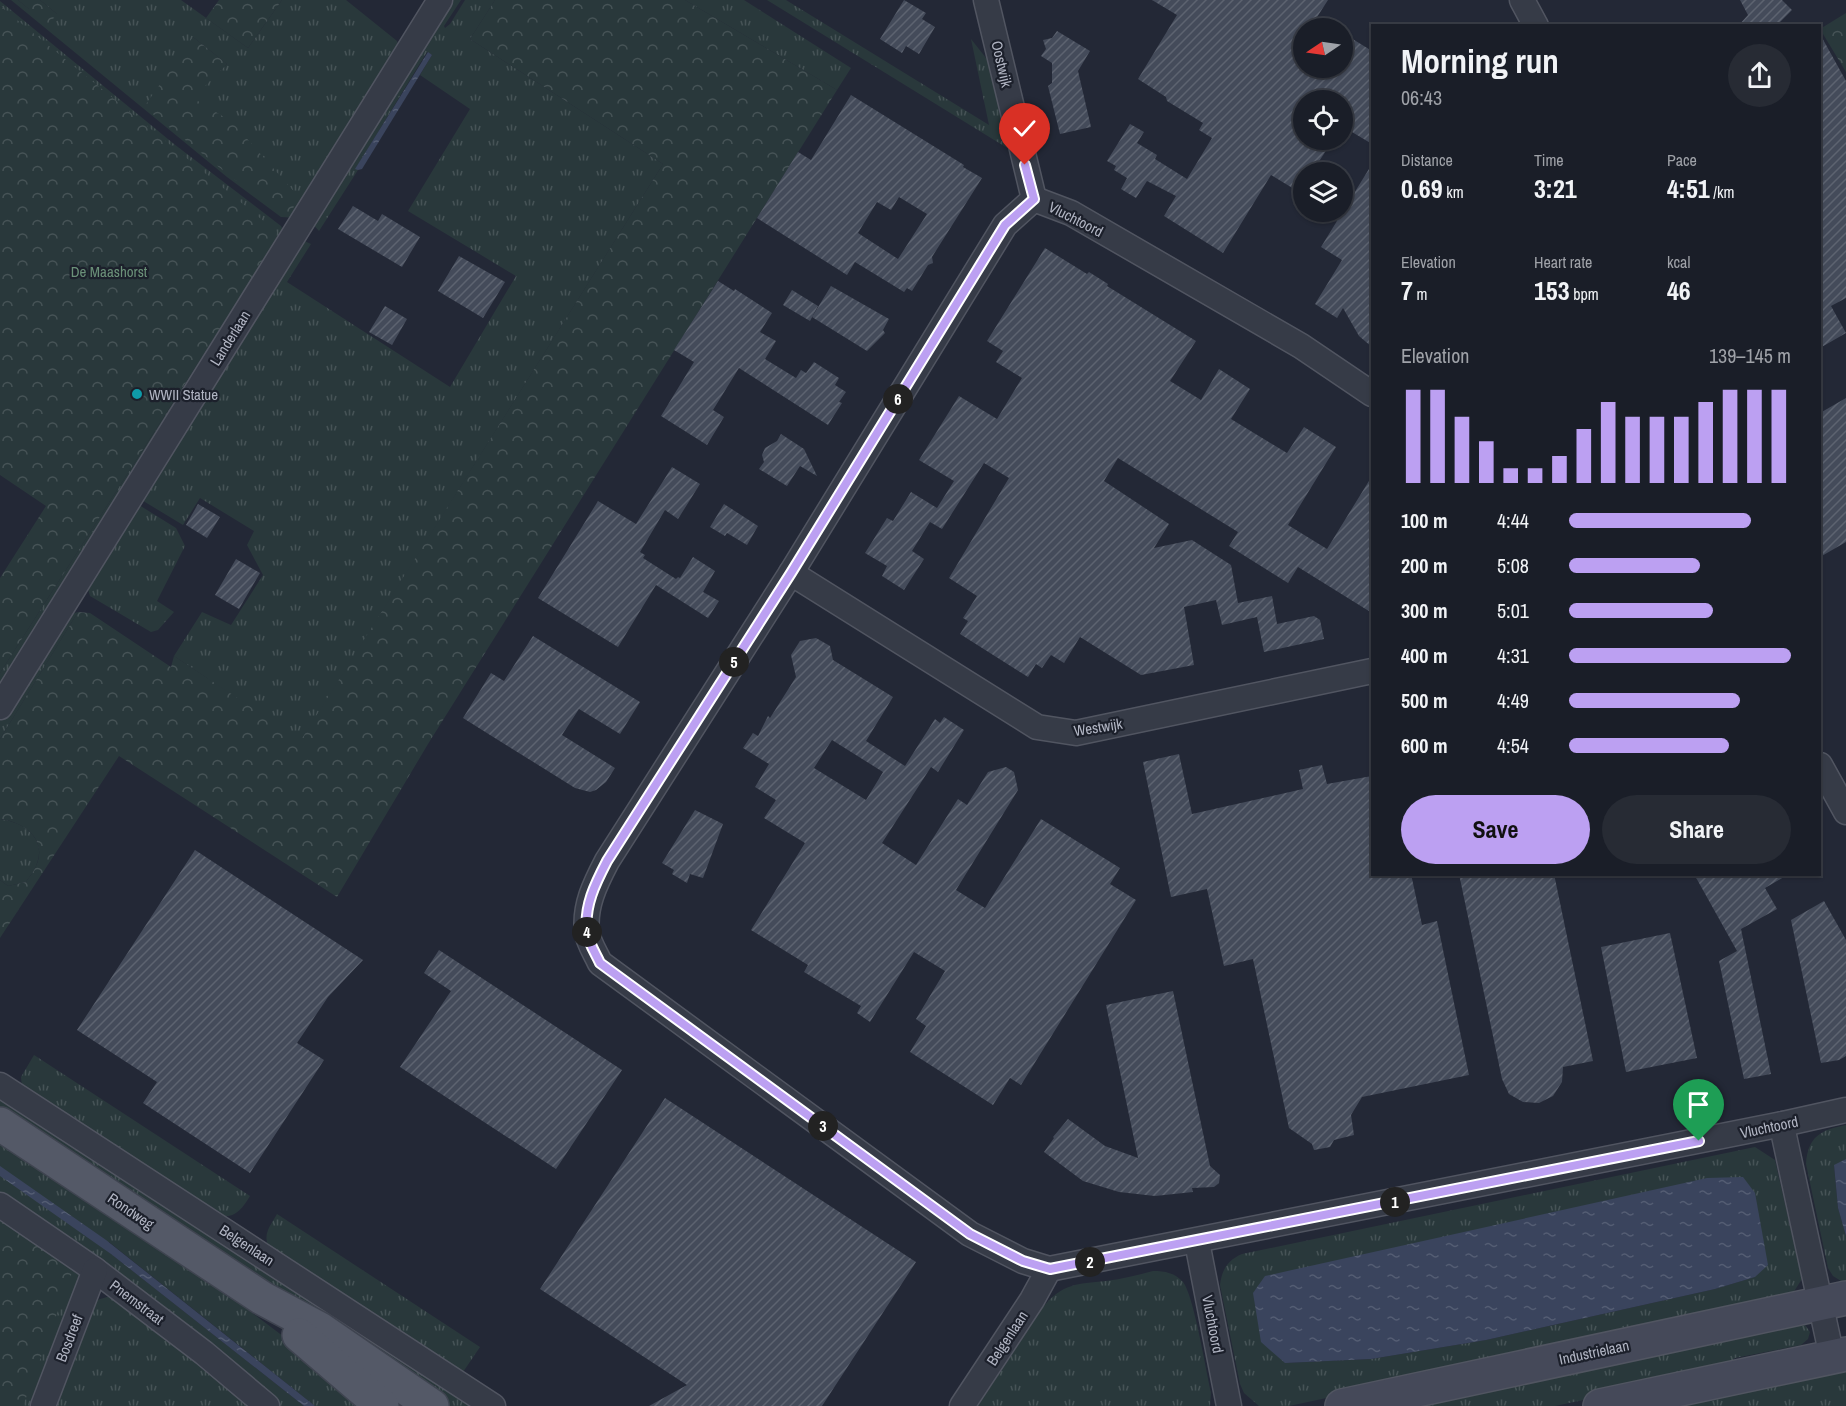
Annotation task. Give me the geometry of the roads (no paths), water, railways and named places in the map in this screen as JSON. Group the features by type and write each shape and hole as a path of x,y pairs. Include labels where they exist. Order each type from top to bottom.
{"main road":[{"name":"Rondweg","path":"0,1124 262,1298 320,1329 432,1406"},
{"name":"Rondweg","path":"262,1298 308,1345 382,1406"},
{"name":"Industrielaan","path":"1342,1406 1833,1300"},
{"path":"1600,1406 1839,1356"}],"street":[{"name":"Landerlaan","path":"0,707 440,0"},
{"name":"Oostwijk","path":"986,0 1034,199"},
{"path":"1522,0 1535,24"},
{"name":"Vluchtoord","path":"1371,393 1301,346 1081,219 1034,199 1005,225 791,573 607,861 593,889 587,912 587,934 600,963 970,1234 1023,1261 1050,1269 1197,1242 1846,1110"},
{"name":"Westwijk","path":"791,573 1037,727 1076,733 1371,672"},
{"path":"1821,767 1846,812"},
{"name":"Belgenlaan","path":"0,1085 493,1406"},
{"path":"1783,1124 1783,1131 1833,1300 1839,1356"},
{"name":"Pnemstraat","path":"0,1205 95,1270 204,1353 267,1406"},
{"name":"Vluchtoord","path":"1197,1242 1229,1406"},
{"name":"Belgenlaan","path":"962,1406 1050,1269"},
{"name":"Bosdreef","path":"43,1406 95,1270"}],"water":[{"path":"428,52 432,55 362,169 355,169"},
{"path":"1846,1159 1846,1236 1838,1208 1834,1165"},
{"path":"0,1166 106,1240 315,1406 304,1406 111,1254 0,1176"},
{"path":"1743,1177 1755,1193 1768,1265 1755,1277 1715,1289 1486,1340 1371,1359 1285,1363 1261,1342 1253,1293 1265,1276 1707,1178"}],"place":[{"name":"WWII Statue","path":"137,394"}],"park label":[{"name":"De Maashorst","path":"109,271"}]}
